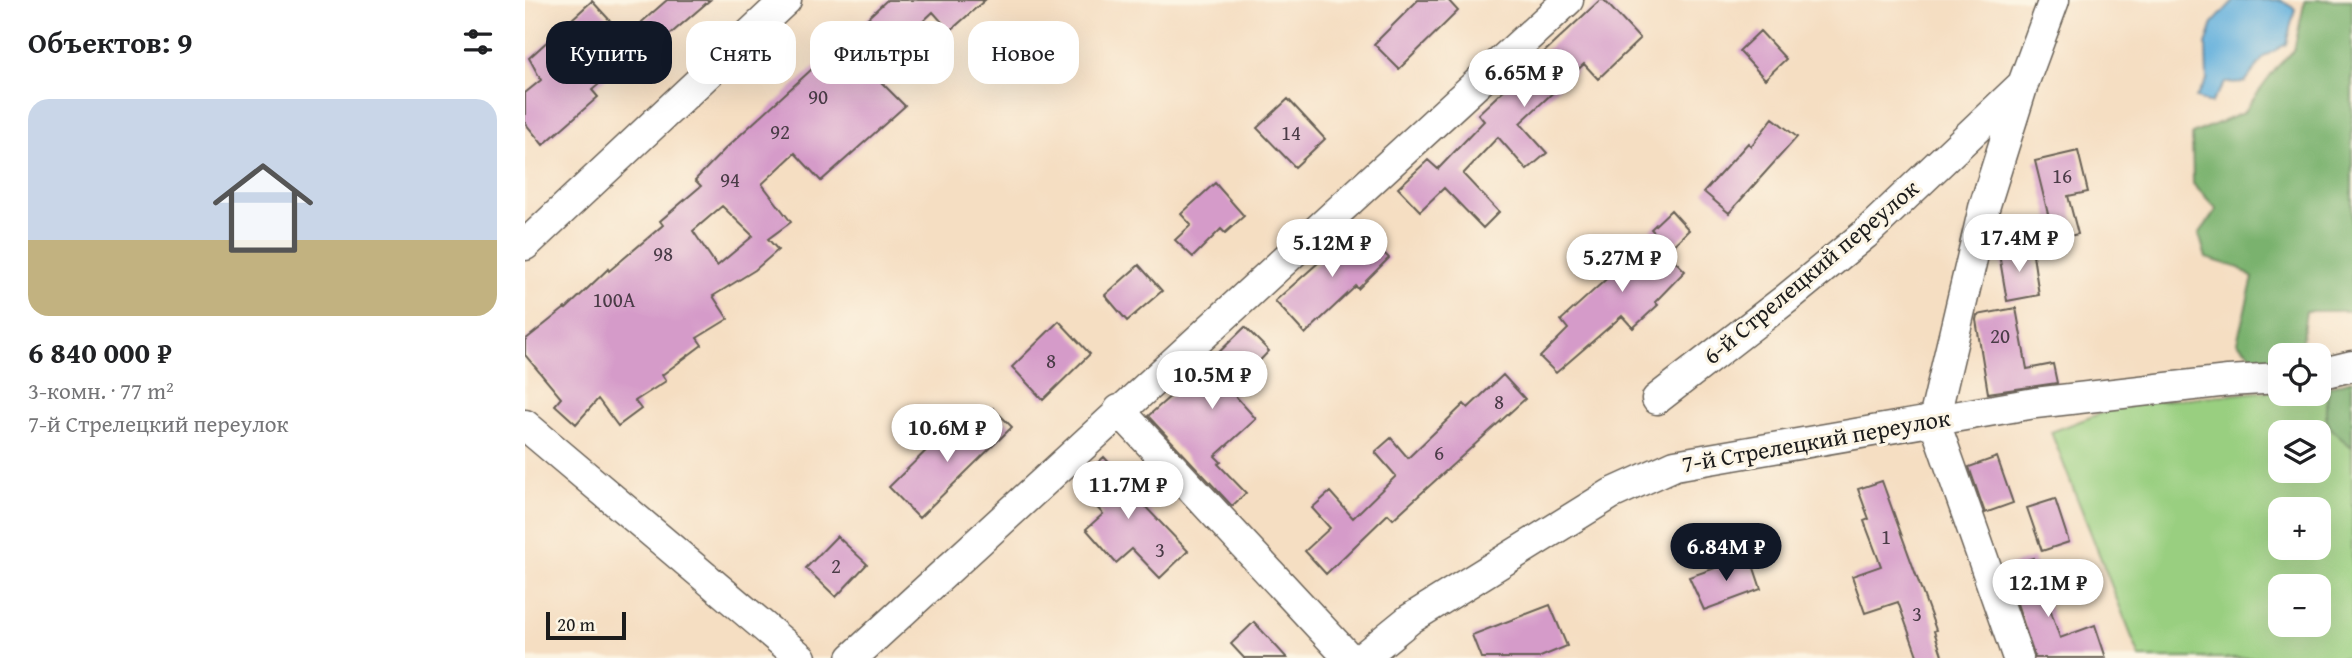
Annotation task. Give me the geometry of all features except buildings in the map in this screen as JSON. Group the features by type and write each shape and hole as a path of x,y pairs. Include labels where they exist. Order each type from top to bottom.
{"street":[{"path":"525,245 786,0"},
{"path":"852,658 1568,0"},
{"path":"2018,658 1934,420 1983,208 2023,84 2054,0"},
{"name":"6-й Стрелецкий переулок","path":"1657,399 1864,235 2023,84"},
{"path":"2331,371 2352,366"},
{"name":"7-й Стрелецкий переулок","path":"1363,658 1410,619 1611,494 1675,465 2035,403 2268,379"},
{"path":"1119,410 1349,658"},
{"path":"525,425 801,658"}],"green space":[{"path":"2305,0 2352,0 2352,311 2306,311 2302,343 2268,343 2268,363 2260,363 2237,342 2253,278 2239,268 2206,258 2199,234 2217,209 2193,184 2192,134 2243,113 2278,66 2294,50"},
{"path":"2352,380 2352,447 2331,427 2331,420 2327,420 2326,406 2331,406 2331,386"},
{"path":"2268,391 2268,406 2326,406 2327,420 2268,420 2268,483 2331,483 2331,427 2352,447 2352,658 2140,658 2051,432 2125,404"}],"water":[{"path":"2234,0 2280,0 2295,9 2286,44 2265,56 2245,82 2225,83 2211,103 2196,98 2207,80 2206,45 2213,23"}]}
